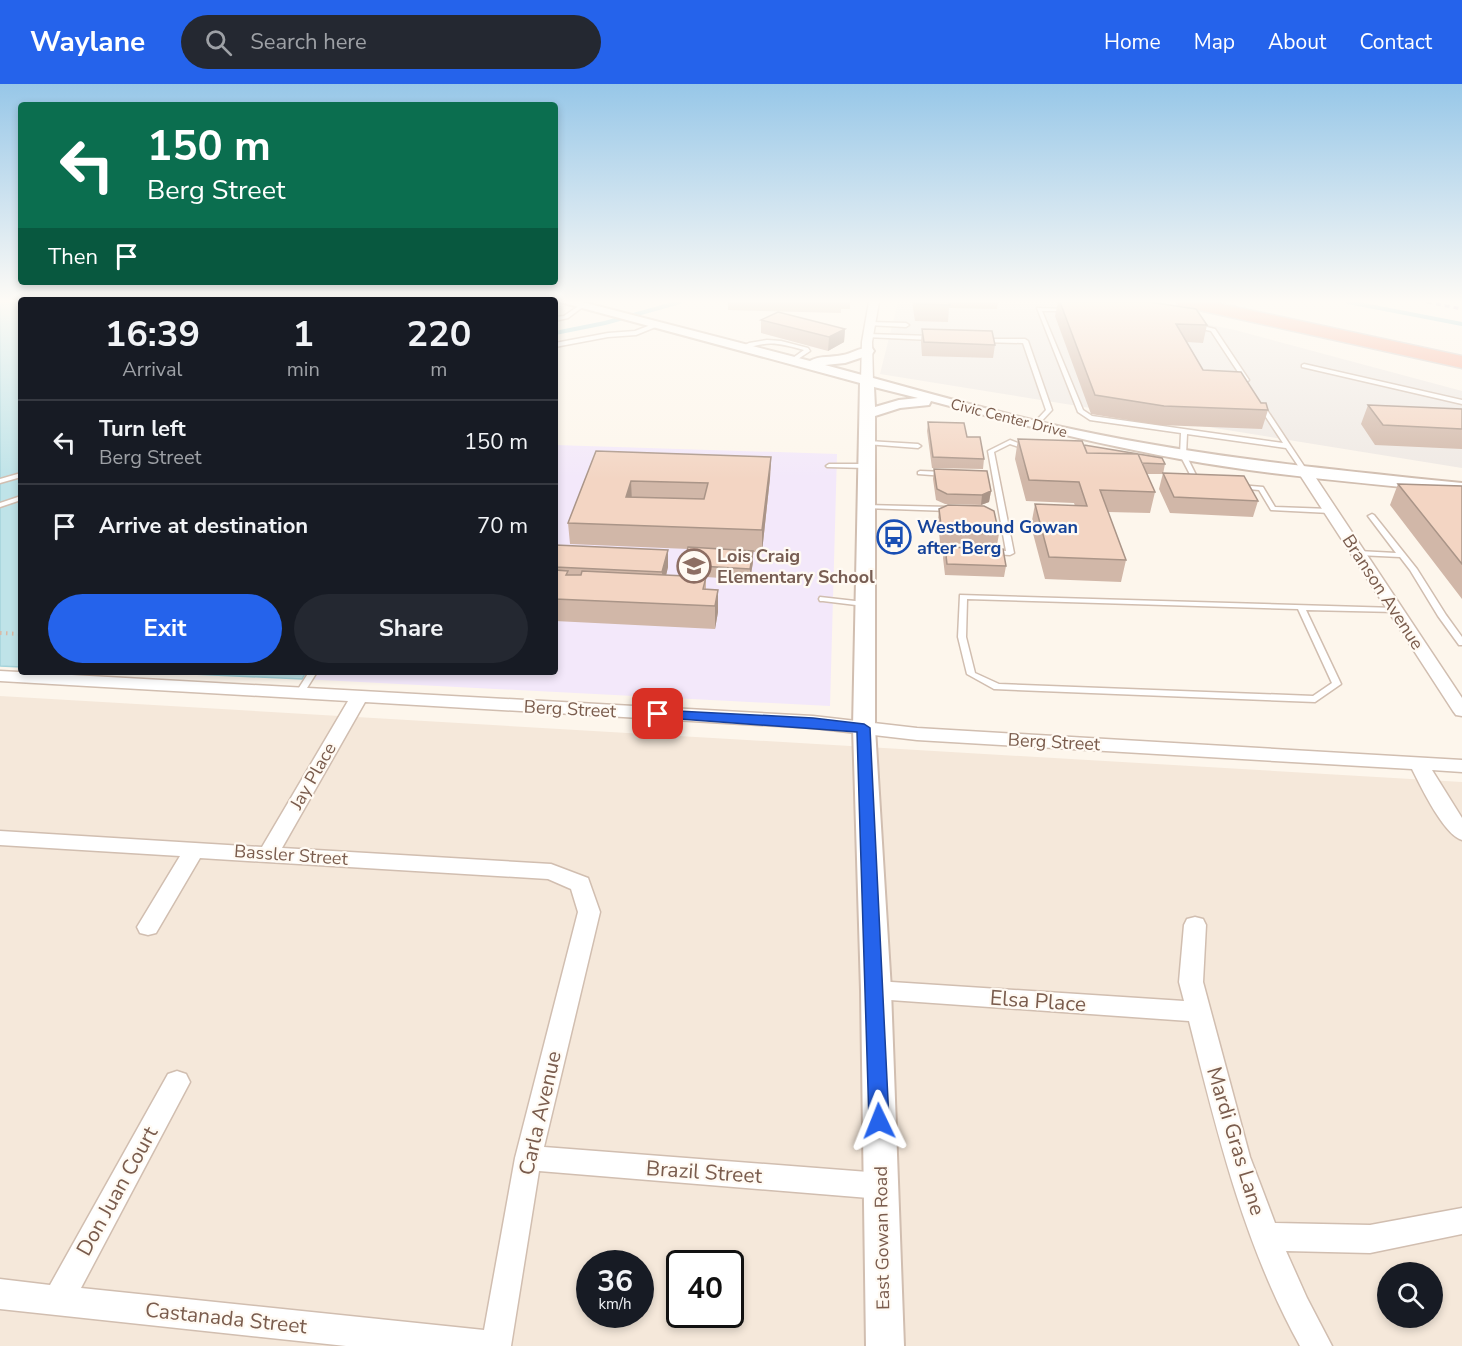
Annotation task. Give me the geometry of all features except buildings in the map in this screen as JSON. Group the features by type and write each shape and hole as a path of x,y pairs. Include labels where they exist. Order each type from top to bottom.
{"street":[{"name":"Civic Center Drive","path":"790,361 1035,425 1070,438 1305,472 1462,488"},
{"path":"794,362 819,361"},
{"name":"East Gowan Road","path":"867,361 864,728 876,990 885,1346"},
{"path":"867,414 912,402 950,403"},
{"name":"Branson Avenue","path":"1305,472 1462,711"},
{"name":"Berg Street","path":"0,676 813,722 917,734 1462,766"},
{"name":"Jay Place","path":"268,854 358,697"},
{"path":"1418,763 1439,801 1462,832"},
{"name":"Bassler Street","path":"0,838 551,873 580,884"},
{"path":"148,927 195,849"},
{"name":"Carla Avenue","path":"495,1346 528,1158 589,912 580,884"},
{"name":"Mardi Gras Lane","path":"1196,925 1191,982 1237,1157 1266,1237 1296,1309 1317,1346"},
{"name":"Elsa Place","path":"876,990 1199,1012"},
{"name":"Don Juan Court","path":"58,1300 177,1082"},
{"name":"Brazil Street","path":"528,1158 881,1186"},
{"path":"1266,1237 1370,1239 1462,1221"},
{"name":"Castanada Street","path":"0,1294 488,1346"}],"lane":[{"path":"1032,361 1049,410 1035,425"},
{"path":"1060,361 1083,414 1090,418 1288,446"},
{"path":"1233,361 1250,387"},
{"path":"1304,366 1462,402"},
{"path":"1257,397 1305,472"},
{"path":"1184,432 1184,455 1198,485 1208,485"},
{"path":"986,552 1010,553 991,451 1010,442 1027,448 1039,449"},
{"path":"868,443 918,446"},
{"path":"829,466 867,465"},
{"path":"920,473 952,474"},
{"path":"985,475 995,476"},
{"path":"0,482 18,476"},
{"path":"1229,486 1261,488 1273,509 1330,511"},
{"path":"0,505 18,499"},
{"path":"866,507 957,510"},
{"path":"991,511 1002,512"},
{"path":"1372,516 1402,555 1462,643"},
{"path":"927,549 962,551"},
{"path":"1358,553 1402,555"},
{"path":"1301,608 1337,684 1315,699 997,687 971,674 962,637 963,597 1396,610"},
{"path":"823,599 864,604"},
{"path":"299,694 311,675"}],"path":[{"path":"0,633 18,634"}],"shaded area":[{"path":"883,361 1350,361 1462,391 1462,468 880,374"},
{"name":"Lois Craig Elementary School","path":"558,445 837,454 830,706 302,679 304,675 558,675"},
{"path":"0,696 1462,782 1462,1346 0,1346"}],"water":[{"path":"0,361 18,361 18,667 0,666"},
{"path":"214,675 304,675 302,679"}],"place":[{"name":"Westbound Gowan after Berg","path":"894,537"},
{"name":"Lois Craig Elementary School","path":"694,566"}],"route":[{"path":"658,714 813,722 864,728 876,990 879,1121"}]}
